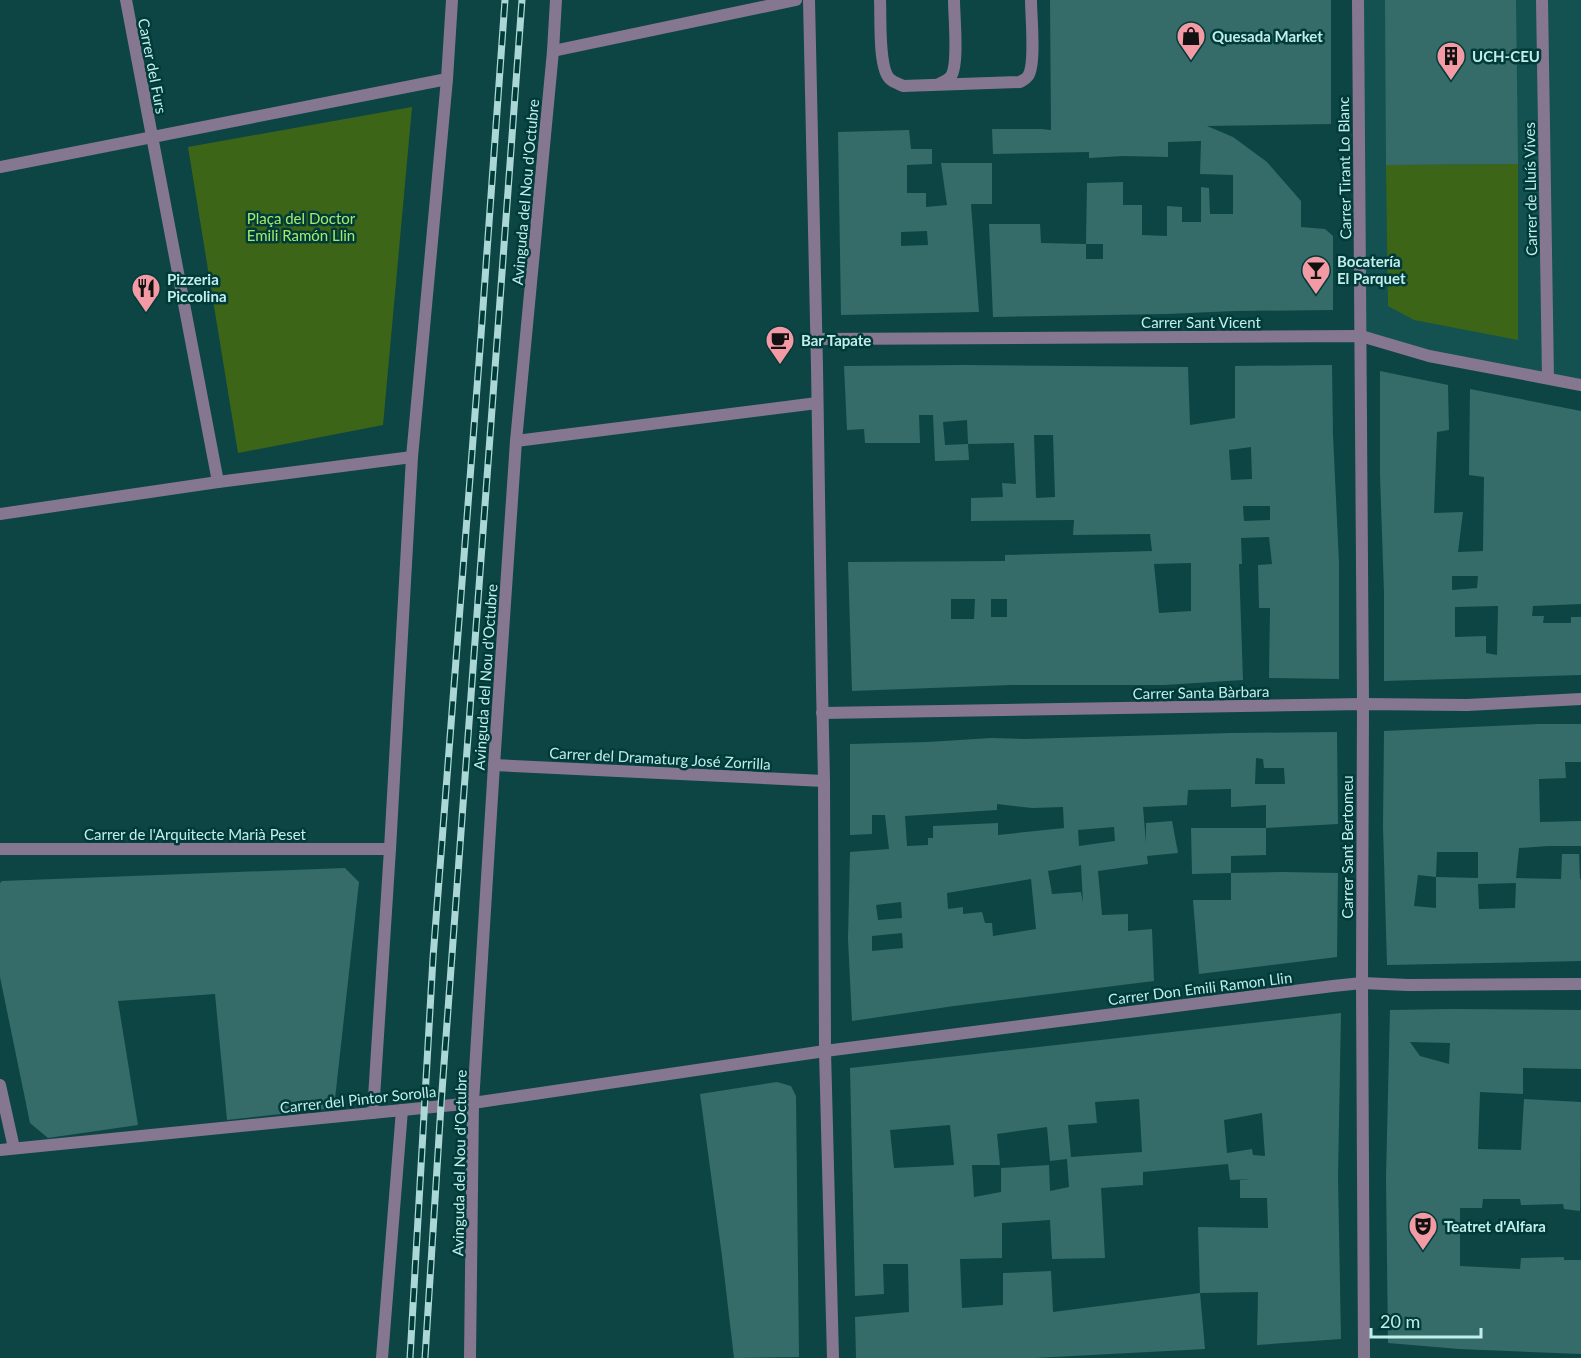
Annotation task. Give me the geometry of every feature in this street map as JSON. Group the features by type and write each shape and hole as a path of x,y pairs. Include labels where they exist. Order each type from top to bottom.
{"street":[{"name":"Carrer del Furs","path":"126,0 151,138"},
{"path":"372,1113 390,849 412,457 447,79 452,0"},
{"name":"Avinguda del Nou d'Octubre","path":"470,1358 473,1103 494,765 516,441 556,0"},
{"path":"553,51 796,0"},
{"path":"809,0 824,781 825,1051 833,1358"},
{"path":"880,0 885,73 890,79 903,86 1020,82 1025,79 1029,75 1031,59 1031,0"},
{"path":"935,85 950,79 953,73 955,61 954,0"},
{"name":"Carrer Tirant Lo Blanc","path":"1358,0 1361,336"},
{"name":"Carrer de Lluís Vives","path":"1542,0 1548,378"},
{"path":"0,166 447,79"},
{"path":"151,138 218,482"},
{"name":"Carrer Sant Vicent","path":"816,339 1361,336 1429,356 1581,385"},
{"name":"Carrer Sant Bertomeu","path":"1361,336 1365,1358"},
{"path":"516,441 817,403"},
{"path":"0,514 218,482 412,457"},
{"name":"Carrer Santa Bàrbara","path":"822,713 1363,704 1467,705 1581,699"},
{"name":"Carrer del Dramaturg José Zorrilla","path":"494,765 824,781"},
{"name":"Carrer de l'Arquitecte Marià Peset","path":"0,849 390,849"},
{"name":"Carrer Don Emili Ramon Llin","path":"825,1051 1362,983 1581,984"},
{"name":"Carrer del Pintor Sorolla","path":"0,1150 473,1103 825,1051"},
{"path":"0,1085 14,1148"},
{"path":"382,1358 402,1110"},
{"path":"1356,1358 1365,1358"}],"shaded area":[{"path":"1358,0 1581,0 1581,385 1361,336"}],"green space":[{"name":"Plaça del Doctor Emili Ramón Llin","path":"412,107 383,425 238,453 188,147"},
{"path":"1518,164 1518,340 1414,320 1388,306 1386,165"}],"building":[{"path":"1050,0 1331,0 1331,124 1207,126 1233,137 1267,162 1301,201 1301,227 1325,229 1333,236 1333,310 993,317 989,224 1040,224 1041,243 1086,244 1087,183 1123,182 1123,205 1142,205 1142,235 1167,236 1167,206 1182,207 1182,222 1201,222 1201,187 1209,188 1210,214 1233,214 1233,175 1200,174 1201,141 1168,142 1168,157 1089,158 1089,152 993,154 992,129 1051,130","holes":["1086,244 1103,244 1103,259 1086,259"]},
{"name":"UCH-CEU","path":"1385,0 1516,0 1518,164 1386,165"},
{"path":"909,130 911,149 932,149 932,164 907,165 907,193 926,193 926,207 947,205 941,163 992,163 992,204 971,204 979,312 841,315 838,132","holes":["927,231 928,245 901,246 901,232"]},
{"path":"1332,365 1339,563 1339,679 1269,678 1270,608 1259,608 1258,565 1272,564 1269,537 1241,538 1242,564 1239,564 1243,680 1164,685 1011,685 852,691 848,562 1005,561 1005,555 1152,551 1150,534 1073,535 1074,520 971,521 971,498 1003,497 1002,483 1016,484 1014,443 968,444 969,460 935,461 933,415 919,415 920,443 865,443 864,429 847,430 844,366 1188,367 1190,425 1235,418 1235,366","holes":["967,420 968,444 945,445 943,422","1034,435 1053,435 1055,497 1036,498","1251,447 1252,479 1231,480 1229,450","1243,506 1270,506 1270,520 1244,521","1191,563 1191,611 1159,613 1154,564","951,599 975,599 974,619 951,619","991,599 1007,599 1007,617 991,617"]},
{"path":"1380,371 1448,385 1449,430 1437,432 1434,513 1463,512 1458,552 1483,551 1484,477 1469,475 1470,389 1581,411 1581,604 1533,606 1532,616 1544,616 1543,623 1571,623 1571,617 1581,617 1581,675 1384,681","holes":["1452,576 1478,576 1477,588 1452,590","1498,606 1497,655 1486,653 1486,636 1455,637 1455,607"]},
{"path":"1581,724 1581,762 1565,762 1566,778 1539,779 1540,822 1581,821 1581,846 1519,848 1516,878 1561,879 1562,854 1579,854 1581,961 1387,965 1383,827 1384,731","holes":["1437,852 1478,852 1478,878 1436,877","1418,875 1436,877 1436,908 1414,906","1516,883 1515,908 1479,909 1478,884"]},
{"path":"1337,732 1338,824 1266,828 1266,805 1231,807 1231,789 1188,790 1187,805 1143,807 1146,843 1146,823 1172,821 1178,853 1147,856 1148,864 1098,871 1102,915 1128,914 1128,931 1152,929 1154,981 852,1021 848,939 850,852 889,849 885,815 872,815 872,834 850,835 850,744 991,738","holes":["1256,758 1263,759 1264,768 1284,768 1285,784 1255,784","997,804 1032,808 1063,807 1064,828 998,835 998,823 933,826 933,838 928,838 928,845 907,846 905,816 997,810","1114,827 1115,841 1079,846 1078,830","1081,865 1083,903 1081,892 1052,894 1048,871","1031,879 1036,929 993,936 992,923 985,923 982,912 963,914 963,907 948,909 947,893","901,902 902,918 878,920 876,905","902,933 903,948 872,951 872,936"]},
{"path":"1191,828 1266,828 1266,855 1231,856 1231,873 1192,874"},
{"path":"345,868 359,882 334,1108 227,1120 215,994 118,1001 138,1125 48,1138 30,1123 0,977 0,883 2,881"},
{"path":"1231,873 1338,873 1337,957 1199,974 1193,900 1231,900"},
{"path":"1390,1010 1581,1010 1581,1069 1523,1068 1523,1094 1480,1092 1478,1149 1521,1150 1524,1099 1581,1102 1580,1211 1564,1209 1563,1204 1521,1205 1520,1199 1483,1199 1482,1208 1460,1208 1460,1266 1520,1269 1521,1258 1564,1257 1564,1260 1581,1260 1581,1354 1459,1349 1388,1343 1386,1177","holes":["1410,1042 1450,1043 1449,1064 1420,1056"]},
{"path":"1341,1013 1338,1177 1341,1339 1257,1345 1258,1292 1200,1293 1205,1349 1035,1358 856,1358 855,1317 909,1312 908,1264 883,1264 884,1294 855,1296 850,1068","holes":["1139,1099 1142,1152 1071,1157 1068,1125 1097,1123 1095,1102","1262,1113 1265,1156 1253,1155 1252,1149 1227,1153 1224,1120","950,1125 954,1165 894,1168 890,1130","1047,1127 1050,1161 1067,1159 1069,1187 1050,1191 1049,1165 1001,1168 1001,1192 974,1197 972,1165 1000,1165 997,1134","1228,1164 1230,1180 1250,1179 1240,1180 1240,1198 1267,1198 1268,1228 1198,1227 1200,1293 1053,1312 1051,1271 1003,1273 1003,1305 962,1308 960,1259 1002,1258 1002,1223 1050,1220 1052,1259 1105,1258 1101,1188 1143,1185 1143,1172"]},
{"path":"777,1082 791,1086 796,1096 799,1357 734,1358 700,1094"}],"railway":[{"path":"410,1358 433,958 505,0"},
{"path":"425,1358 441,1105 522,0"}],"place":[{"name":"Quesada Market","path":"1191,62"},
{"name":"UCH-CEU","path":"1451,82"},
{"name":"Bocatería El Parquet","path":"1316,296"},
{"name":"Pizzeria Piccolina","path":"146,314"},
{"name":"Bar Tapate","path":"780,366"},
{"name":"Teatret d'Alfara","path":"1423,1252"}]}
